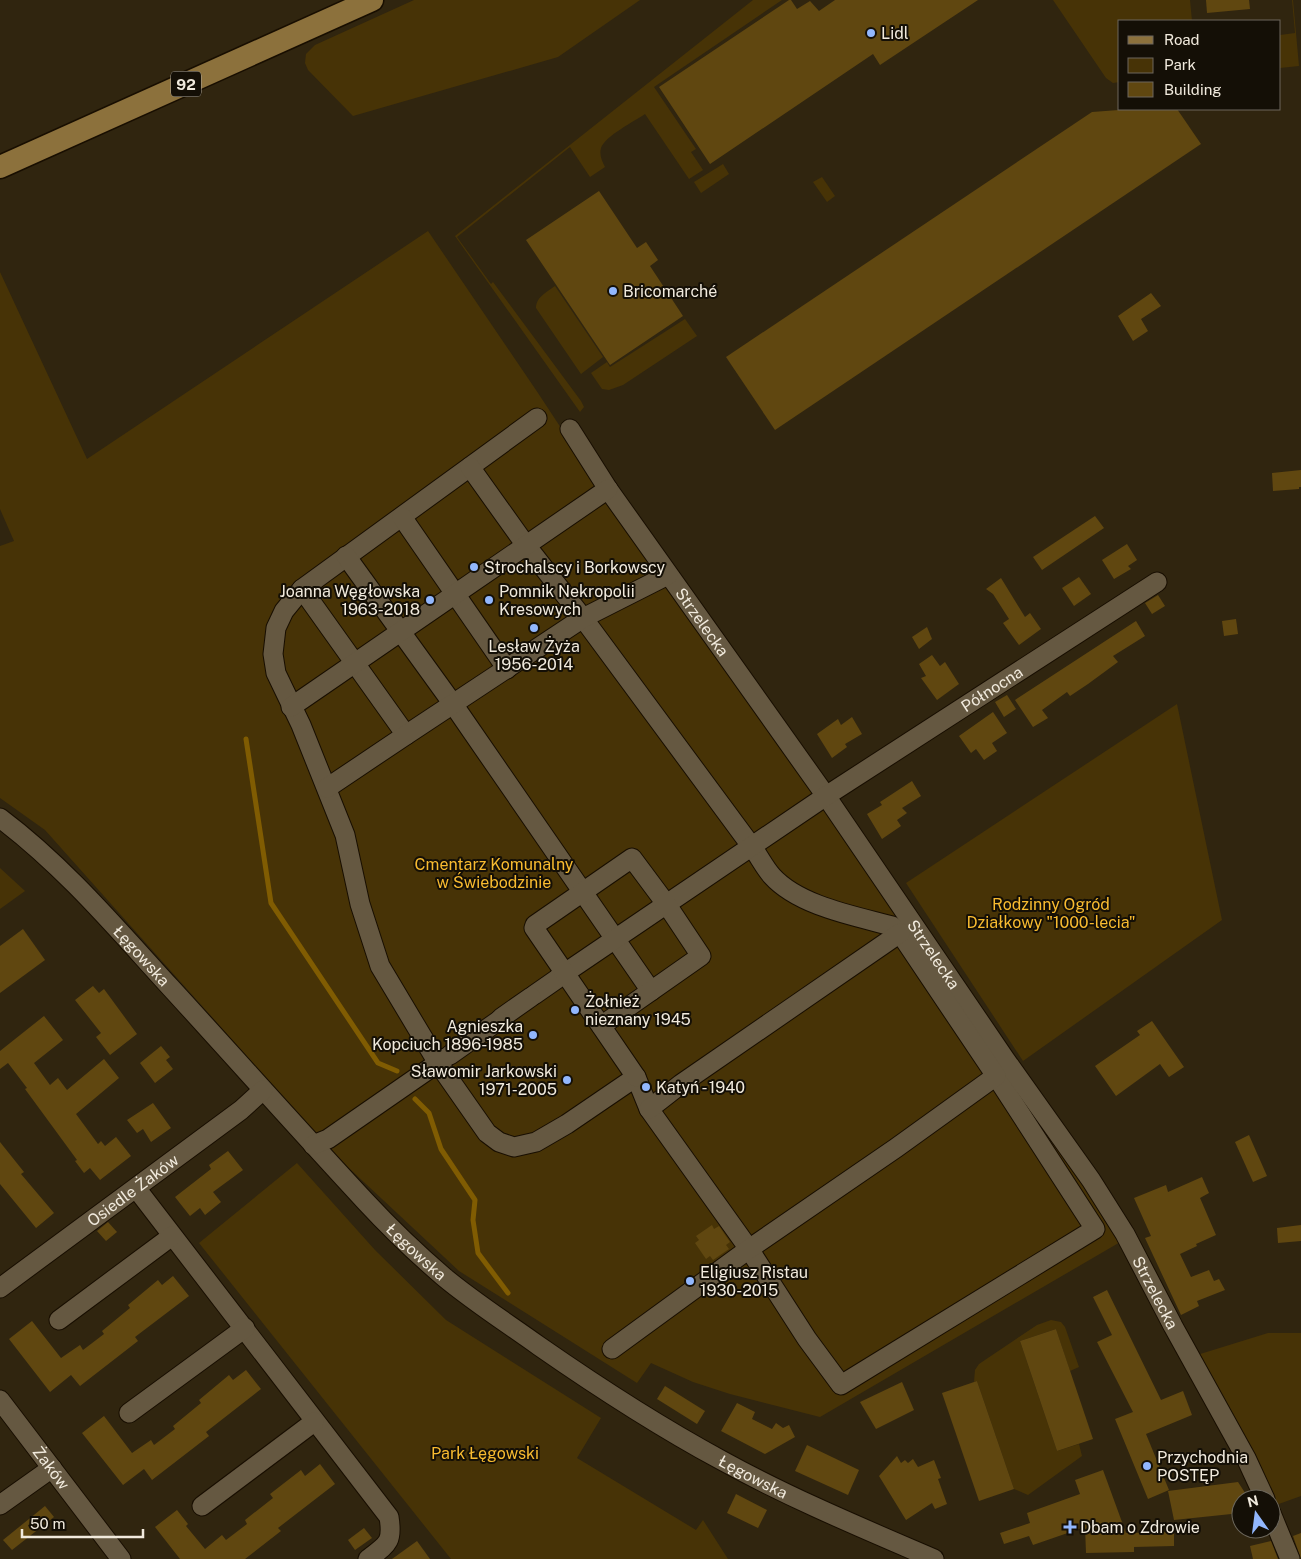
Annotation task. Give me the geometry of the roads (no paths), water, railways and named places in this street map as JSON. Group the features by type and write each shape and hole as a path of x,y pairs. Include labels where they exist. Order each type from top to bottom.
{"main road":[{"name":"92","path":"0,167 372,0"}],"street":[{"path":"537,418 302,588 293,598 276,628 273,654 276,673 301,725 345,834 360,904 380,966 444,1059 487,1133 499,1142 514,1147 536,1142 567,1124 636,1077"},
{"name":"Strzelecka","path":"570,429 608,489 826,796 1003,1071 1091,1180 1125,1234 1246,1458 1260,1489"},
{"path":"470,467 772,875 785,887 820,906 892,926 900,932 1003,1071 1094,1229 841,1385 807,1339 749,1249 649,1109 636,1077 601,1026 561,977 534,928 535,924 632,858 667,905 701,956 601,1026"},
{"path":"291,707 608,489"},
{"path":"402,517 506,669"},
{"path":"346,556 453,704 651,991"},
{"path":"328,788 583,618 668,575"},
{"name":"Północna","path":"314,1145 328,1139 532,996 826,796 1157,582"},
{"path":"302,588 406,735"},
{"name":"Łęgowska","path":"0,818 50,860 117,928 403,1241 445,1278 566,1365 634,1409 721,1460 818,1508 934,1559"},
{"path":"649,1109 681,1084 900,932"},
{"path":"612,1349 749,1249 896,1148 1003,1071"},
{"name":"Osiedle Żaków","path":"0,1288 241,1110 263,1090"},
{"path":"136,1188 388,1516 390,1535 387,1545 368,1559"},
{"path":"59,1320 172,1236"},
{"path":"128,1413 245,1328"},
{"name":"Żaków","path":"0,1400 121,1559"},
{"path":"202,1506 314,1422"},
{"path":"0,1505 52,1468"},
{"path":"1281,1537 1290,1559"}],"waterway":[{"path":"246,739 271,903 378,1063 397,1071"},
{"path":"415,1099 429,1113 441,1149 475,1200 473,1220 478,1253 508,1293"}],"place":[{"name":"Lidl","path":"871,33"},
{"name":"Bricomarché","path":"613,291"},
{"name":"Strochalscy i Borkowscy","path":"474,567"},
{"name":"Joanna Węgłowska 1963-2018","path":"430,600"},
{"name":"Pomnik Nekropolii Kresowych","path":"489,600"},
{"name":"Lesław Żyża 1956-2014","path":"534,628"},
{"name":"Żołnież nieznany 1945","path":"575,1010"},
{"name":"Agnieszka Kopciuch 1896-1985","path":"533,1035"},
{"name":"Sławomir Jarkowski 1971-2005","path":"567,1080"},
{"name":"Katyń - 1940","path":"646,1087"},
{"name":"Eligiusz Ristau 1930-2015","path":"690,1281"},
{"name":"Przychodnia POSTĘP","path":"1147,1466"},
{"name":"Dbam o Zdrowie","path":"1070,1527"}],"park label":[{"name":"Cmentarz Komunalny w Świebodzinie","path":"494,873"},
{"name":"Rodzinny Ogród Działkowy \"1000-lecia\"","path":"1051,913"},
{"name":"Park Łęgowski","path":"485,1453"}]}
